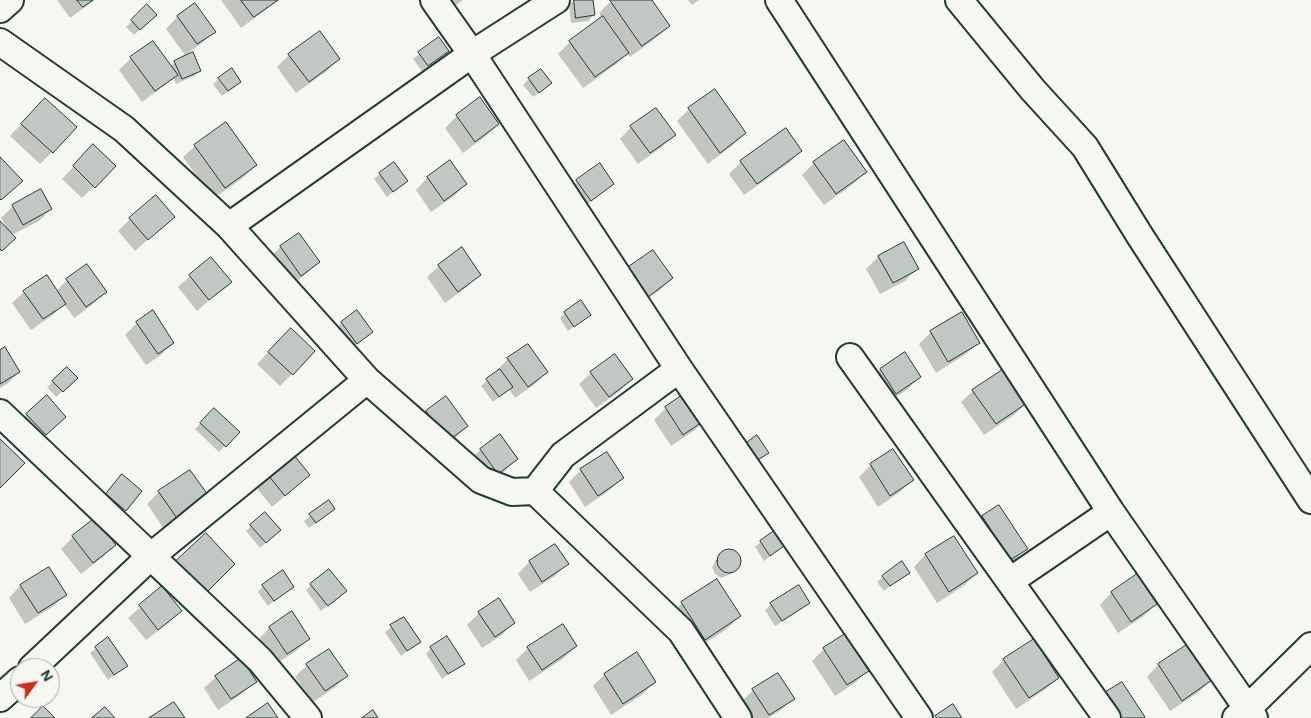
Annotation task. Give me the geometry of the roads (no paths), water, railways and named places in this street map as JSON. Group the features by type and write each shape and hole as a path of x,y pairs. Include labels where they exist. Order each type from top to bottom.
{"street":[{"path":"0,9 10,0"},
{"path":"434,0 472,54 679,369 919,718"},
{"path":"229,226 472,54 556,0"},
{"path":"780,0 1111,512 1246,715 1311,646"},
{"path":"962,2 1033,90 1085,147 1140,236 1311,500"},
{"path":"0,42 124,129 229,226 367,380 481,480 512,492 535,490 563,455 679,369"},
{"path":"850,357 1107,718"},
{"path":"43,658 150,557 367,380"},
{"path":"0,414 260,660 308,718"},
{"path":"535,490 681,631 738,718"},
{"path":"1010,581 1111,512"},
{"path":"0,698 10,689"}]}
